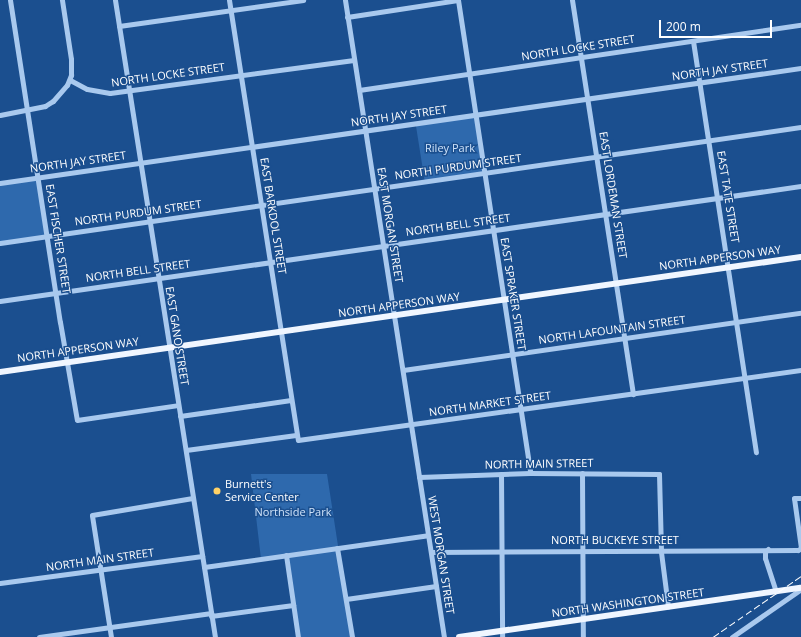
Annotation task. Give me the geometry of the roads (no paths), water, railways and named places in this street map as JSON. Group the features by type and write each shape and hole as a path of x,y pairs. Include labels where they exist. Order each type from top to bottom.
{"main road":[{"name":"NORTH APPERSON WAY","path":"0,372 801,257"},
{"name":"NORTH WASHINGTON STREET","path":"458,637 502,634 583,619 801,589"}],"street":[{"name":"EAST FISCHER STREET","path":"10,0 77,420 178,405"},
{"path":"0,115 28,111 53,101 70,80 71,59 62,0"},
{"name":"EAST GANO STREET","path":"115,0 215,637"},
{"name":"EAST BARKDOL STREET","path":"229,0 242,75 296,435"},
{"path":"119,26 303,0"},
{"name":"EAST MORGAN STREET","path":"345,0 419,477"},
{"path":"347,17 458,0"},
{"name":"EAST SPRAKER STREET","path":"458,0 530,473"},
{"name":"EAST LORDEMAN STREET","path":"572,0 633,394"},
{"name":"NORTH LOCKE STREET","path":"359,90 801,25"},
{"name":"EAST TATE STREET","path":"693,41 729,267 756,452"},
{"name":"NORTH LOCKE STREET","path":"70,80 99,93 129,91 354,60"},
{"name":"NORTH JAY STREET","path":"0,183 801,68"},
{"name":"NORTH PURDUM STREET","path":"0,243 801,127"},
{"name":"NORTH BELL STREET","path":"0,301 801,186"},
{"name":"NORTH LAFOUNTAIN STREET","path":"403,370 801,313"},
{"name":"NORTH MARKET STREET","path":"186,450 296,435 298,440 303,441 801,370"},
{"path":"180,416 291,400"},
{"name":"NORTH MAIN STREET","path":"419,477 530,473 659,474 661,550"},
{"path":"582,473 583,637"},
{"path":"501,474 502,634"},
{"name":"WEST MORGAN STREET","path":"419,477 444,637"},
{"path":"111,637 92,515 193,498"},
{"name":"NORTH BUCKEYE STREET","path":"431,552 800,549 794,498 801,498"},
{"path":"204,567 428,535"},
{"path":"337,548 352,637"},
{"path":"768,549 765,552 766,558 776,592"},
{"path":"661,550 668,607"},
{"path":"286,555 298,637"},
{"name":"NORTH MAIN STREET","path":"0,583 202,556"},
{"path":"346,599 436,586"},
{"path":"732,637 801,589"},
{"path":"39,637 293,605"}],"railway":[{"path":"713,637 801,576"}],"place":[{"name":"Burnett's Service Center","path":"217,491"}],"park label":[{"name":"Riley Park","path":"450,148"},
{"name":"Northside Park","path":"293,512"}]}
